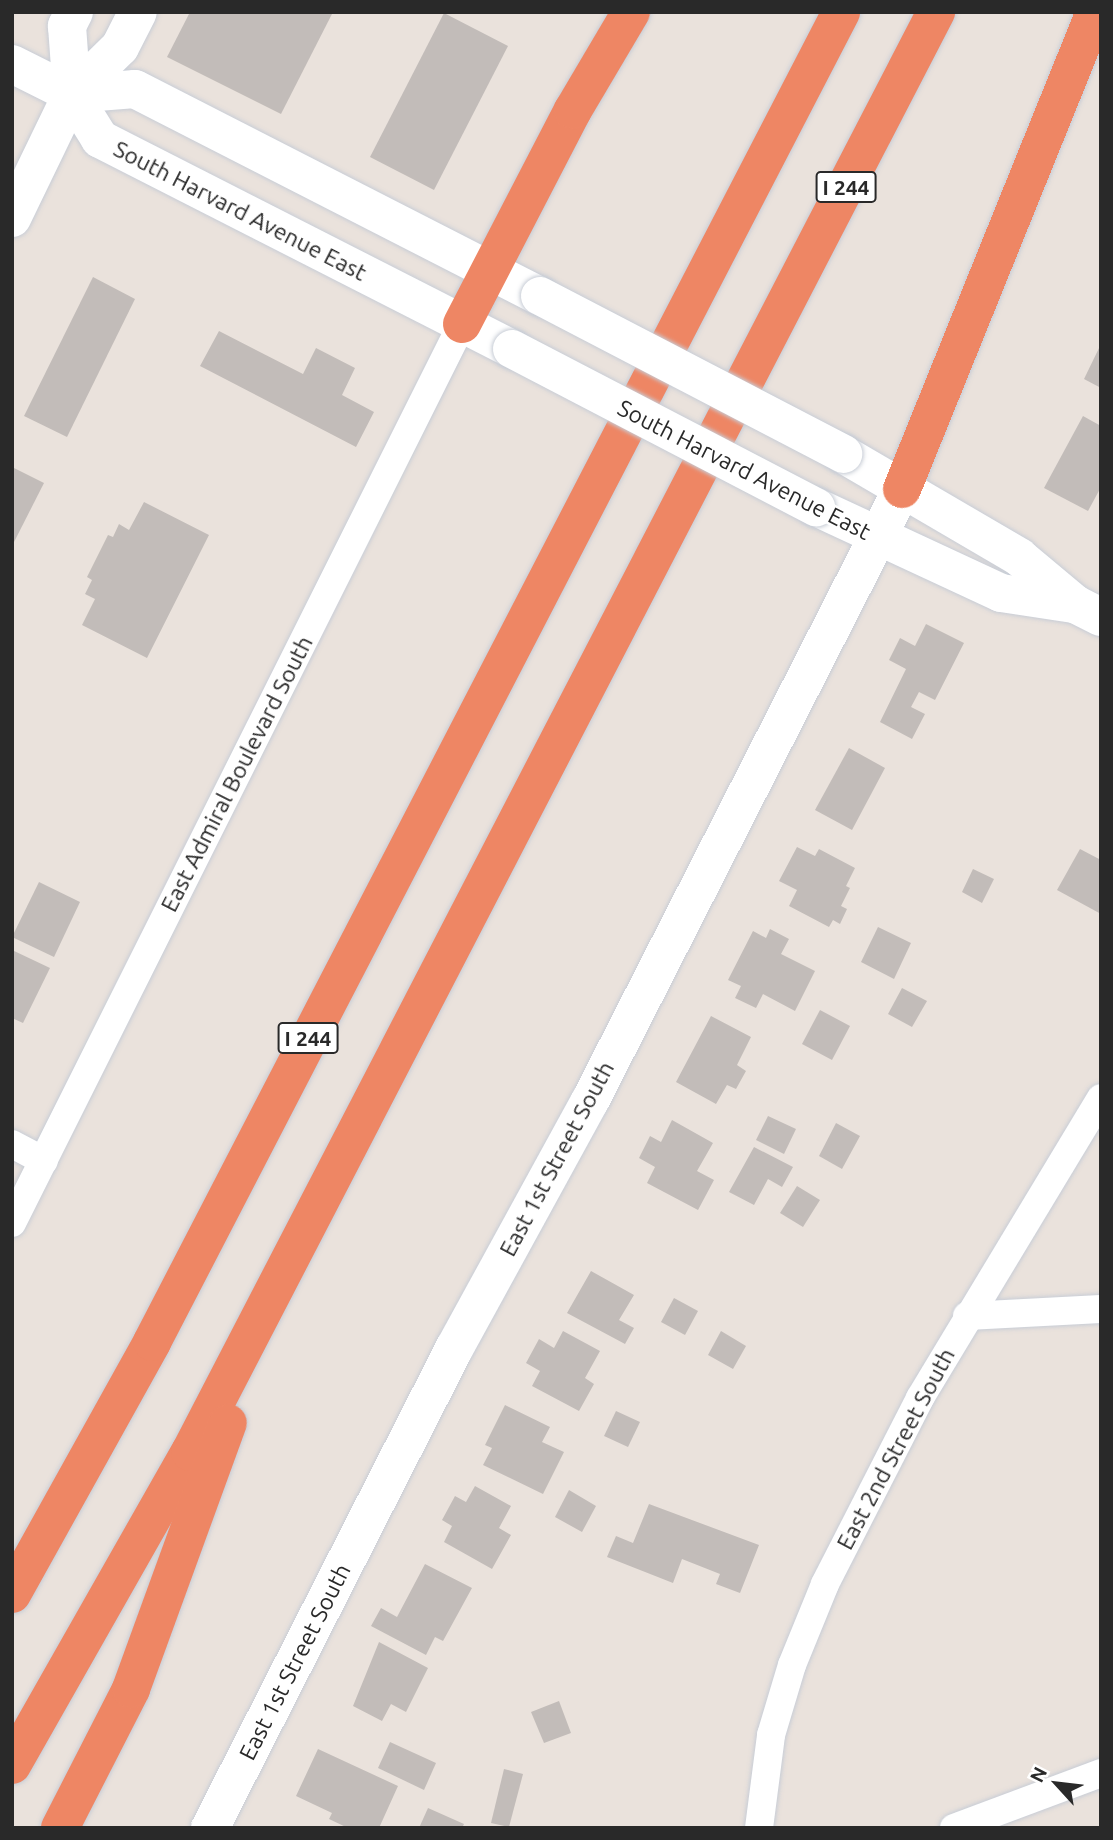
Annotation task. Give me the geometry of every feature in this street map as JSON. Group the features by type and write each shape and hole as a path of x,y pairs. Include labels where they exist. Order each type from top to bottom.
{"highway":[{"path":"461,324 631,12"},
{"name":"I 244","path":"12,1594 152,1342 841,12"},
{"name":"I 244","path":"12,1765 190,1452 936,12"},
{"path":"902,489 1095,12"},
{"path":"60,1828 131,1689 281,1276"}],"main road":[{"path":"72,94 67,26 74,12"},
{"path":"12,218 72,94 120,47 138,12"},
{"path":"12,64 72,94"},
{"name":"South Harvard Avenue East","path":"135,89 843,454 1019,557 1088,610 1001,593 877,538 100,139 72,94 135,89"},
{"name":"East 1st Street South","path":"210,1828 454,1349 590,1101 902,489"}],"street":[{"name":"East Admiral Boulevard South","path":"12,1223 461,324"},
{"name":"East 2nd Street South","path":"759,1828 771,1735 792,1665 870,1490 967,1316 1101,1098"},
{"path":"12,1144 44,1161"},
{"path":"967,1316 1101,1309"},
{"path":"954,1828 1101,1773"}],"building":[{"path":"190,12 333,12 281,114 167,57"},
{"path":"444,13 508,46 434,190 370,157"},
{"path":"93,277 135,299 67,437 24,416"},
{"path":"219,331 303,374 316,348 355,368 342,395 374,412 356,447 200,366"},
{"path":"1101,344 1101,388 1084,379"},
{"path":"1083,416 1101,426 1101,487 1088,511 1044,488"},
{"path":"12,467 44,483 12,546"},
{"path":"144,502 209,535 147,658 82,625 95,599 85,594 92,580 87,577 108,535 113,537 119,524 129,530"},
{"path":"926,624 964,643 935,700 919,692 911,707 925,714 912,739 880,722 906,669 889,660 900,638 915,646"},
{"path":"849,748 885,768 852,830 815,810"},
{"path":"797,847 815,856 819,849 855,868 846,886 850,888 841,906 847,909 840,924 833,920 829,927 789,906 797,890 779,881"},
{"path":"1080,849 1101,860 1101,914 1057,890"},
{"path":"973,869 994,879 982,903 962,892"},
{"path":"39,882 80,902 54,957 12,937"},
{"path":"878,927 911,943 894,979 861,962"},
{"path":"770,929 789,939 781,954 815,971 795,1011 763,994 756,1008 735,998 741,986 728,980 753,931 766,938"},
{"path":"12,950 50,968 23,1023 12,1018"},
{"path":"902,988 927,1001 912,1027 888,1014"},
{"path":"820,1010 850,1026 832,1060 802,1044"},
{"path":"711,1016 751,1037 737,1065 746,1071 736,1089 727,1085 716,1104 676,1082"},
{"path":"768,1116 796,1129 784,1154 756,1140"},
{"path":"672,1120 713,1143 697,1171 714,1180 698,1210 647,1183 655,1167 639,1158 650,1136 661,1142"},
{"path":"836,1123 860,1136 842,1169 819,1156"},
{"path":"754,1147 793,1167 782,1187 768,1179 754,1205 729,1192"},
{"path":"797,1186 820,1200 803,1227 780,1213"},
{"path":"591,1271 634,1295 619,1320 634,1328 625,1344 567,1313"},
{"path":"674,1298 698,1311 685,1335 661,1322"},
{"path":"563,1331 600,1351 585,1378 594,1384 579,1411 532,1386 540,1371 526,1363 539,1339 554,1348"},
{"path":"721,1331 746,1346 733,1369 708,1355"},
{"path":"505,1405 550,1427 542,1442 564,1452 543,1494 483,1465 492,1448 485,1445"},
{"path":"616,1411 640,1422 628,1447 604,1436"},
{"path":"475,1486 511,1506 499,1528 511,1535 492,1569 444,1542 452,1526 442,1520 455,1496 466,1502"},
{"path":"569,1490 596,1506 582,1532 555,1517"},
{"path":"649,1504 759,1545 740,1593 716,1584 720,1574 682,1559 673,1583 607,1557 616,1536 633,1543"},
{"path":"425,1564 472,1588 443,1641 435,1637 426,1655 371,1626 381,1608 397,1617"},
{"path":"379,1642 428,1668 406,1712 391,1704 382,1721 353,1706"},
{"path":"559,1701 571,1733 544,1743 531,1712"},
{"path":"390,1742 436,1763 424,1790 378,1768"},
{"path":"318,1749 398,1786 379,1828 348,1828 329,1819 332,1813 296,1796"},
{"path":"504,1769 523,1774 509,1827 491,1823"},
{"path":"428,1808 464,1824 462,1828 419,1828"}]}
